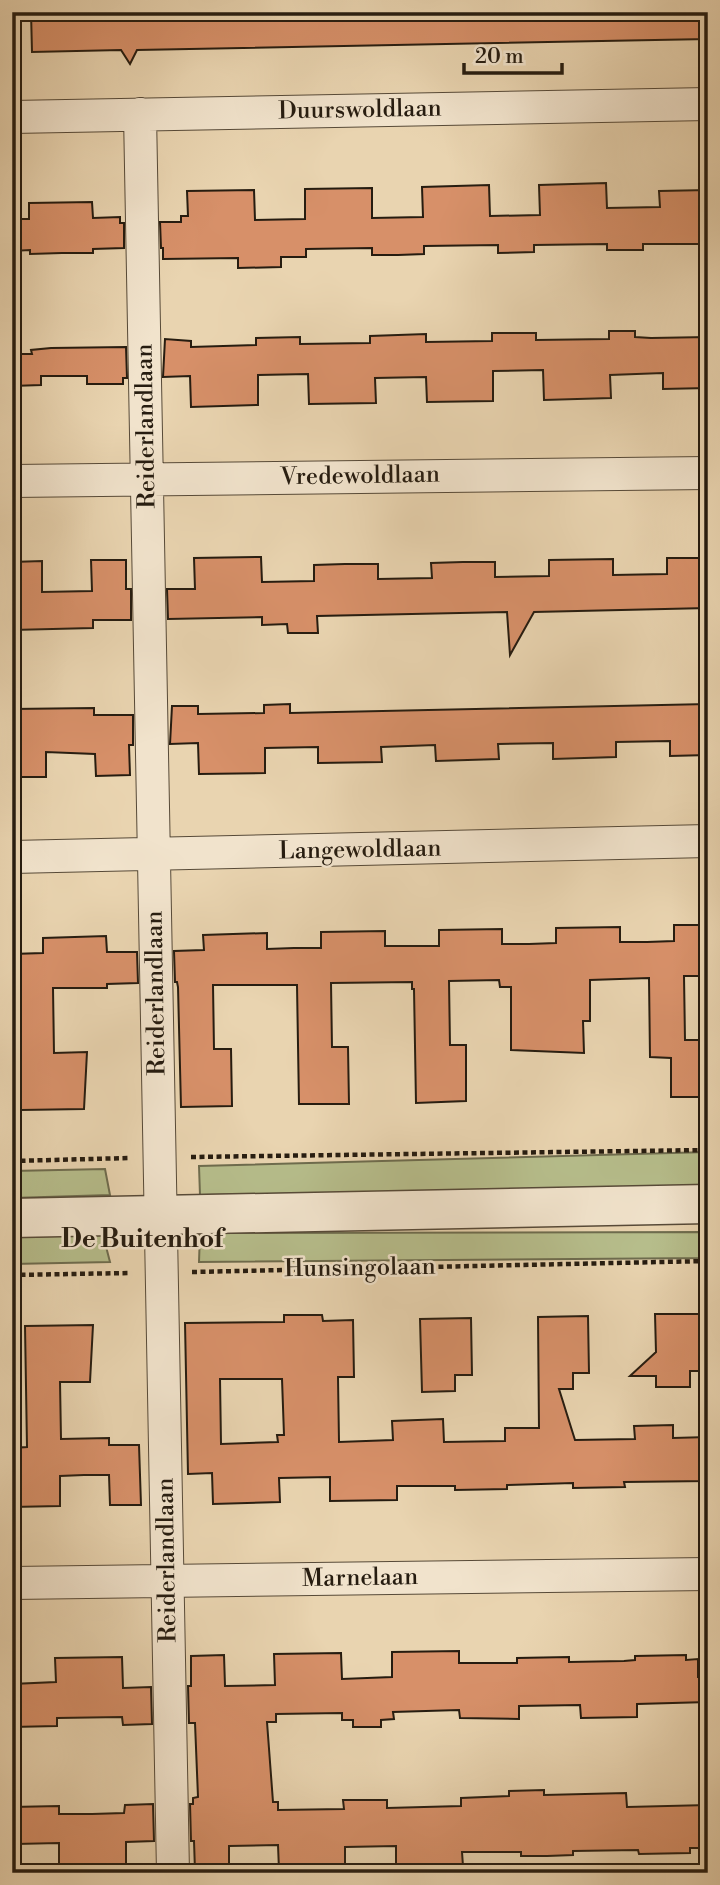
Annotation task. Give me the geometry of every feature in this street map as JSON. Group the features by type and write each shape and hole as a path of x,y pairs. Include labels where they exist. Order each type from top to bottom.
{"street":[{"name":"Duurswoldlaan","path":"12,117 708,104"},
{"name":"Reiderlandlaan","path":"140,114 173,1873"},
{"name":"Vredewoldlaan","path":"12,481 708,473"},
{"name":"Langewoldlaan","path":"12,857 708,841"},
{"path":"12,1218 708,1204"},
{"name":"Marnelaan","path":"12,1583 708,1574"}],"path":[{"path":"12,1161 708,1150"},
{"name":"Hunsingolaan","path":"12,1275 708,1261"}],"green space":[{"path":"708,1152 708,1187 200,1195 199,1166"},
{"path":"105,1169 110,1195 12,1198 12,1171"},
{"path":"708,1232 708,1258 199,1262 200,1233"},
{"path":"103,1235 110,1262 12,1264 12,1237"}],"building":[{"path":"31,12 708,12 708,39 137,50 130,64 121,50 32,52"},
{"path":"606,183 607,208 660,207 659,191 708,190 708,244 643,244 643,250 607,250 607,244 534,245 534,252 498,253 498,245 424,246 424,254 398,255 372,255 372,248 306,249 306,257 281,257 281,267 238,268 238,258 163,259 161,248 160,222 181,222 181,216 188,216 187,191 254,190 255,220 305,219 305,189 372,188 372,218 423,217 422,187 489,185 490,216 540,215 539,185"},
{"path":"92,202 93,218 120,217 120,223 124,223 124,248 93,249 93,253 30,254 30,250 12,251 12,219 29,219 29,203"},
{"path":"609,331 635,331 635,337 651,338 708,337 708,388 663,389 663,373 610,375 611,398 544,400 543,370 493,371 493,401 427,402 426,377 375,378 376,403 309,404 308,374 258,375 258,405 191,407 190,376 163,377 165,339 191,341 191,347 256,345 256,338 300,337 300,344 370,343 370,336 426,334 426,342 492,341 492,333 536,333 536,340 609,339"},
{"path":"126,347 127,378 123,378 123,384 87,384 87,376 41,376 41,385 12,386 12,354 32,354 31,350 51,348"},
{"path":"261,557 262,582 314,581 314,565 378,564 378,579 432,578 431,563 495,562 495,577 549,576 549,560 613,559 613,575 667,574 667,558 708,558 708,608 534,612 510,655 507,612 317,616 318,633 288,633 287,624 262,625 262,617 168,619 167,589 195,589 194,558"},
{"path":"91,560 126,560 126,589 131,589 131,620 93,620 93,628 12,630 12,562 42,561 42,592 92,591"},
{"path":"290,704 290,713 708,704 708,755 670,756 670,741 616,742 616,757 553,759 553,743 498,744 499,759 436,761 435,745 381,747 382,762 318,763 318,747 265,748 265,773 199,774 198,743 170,744 172,706 198,706 198,714 264,713 264,705"},
{"path":"94,708 94,715 133,715 133,745 129,745 130,775 96,776 95,754 46,752 46,777 12,777 12,709"},
{"path":"674,925 708,925 708,976 684,976 685,1040 701,1040 702,1097 671,1097 671,1058 650,1057 649,978 590,980 590,1021 583,1021 584,1053 511,1050 511,987 500,987 499,980 449,981 450,1045 466,1045 466,1101 416,1103 412,982 331,983 332,1047 348,1047 349,1104 299,1104 297,985 213,985 214,1049 231,1049 232,1106 181,1107 178,987 175,982 174,951 204,950 203,935 267,933 267,949 321,948 321,932 385,931 385,946 439,946 439,930 502,929 502,944 529,944 556,943 556,928 620,927 620,942 647,942 674,941"},
{"path":"106,936 107,952 137,952 138,983 107,984 107,988 53,988 54,1053 87,1052 84,1109 21,1110 18,990 12,990 12,954 43,953 43,938"},
{"path":"655,1314 706,1314 707,1371 690,1371 690,1387 656,1387 656,1376 630,1376 656,1352"},
{"path":"284,1315 322,1315 323,1321 353,1320 354,1377 338,1377 339,1442 393,1440 392,1421 443,1419 444,1442 505,1441 505,1428 539,1428 538,1317 588,1316 589,1373 573,1373 573,1389 559,1389 575,1440 635,1439 634,1426 673,1425 673,1438 708,1437 708,1481 624,1482 625,1487 573,1488 573,1483 507,1485 507,1489 455,1490 455,1486 397,1486 397,1500 330,1501 330,1477 279,1478 280,1502 213,1504 212,1473 188,1474 185,1323 284,1322","holes":["220,1379 282,1379 284,1435 277,1435 278,1442 221,1444"]},
{"path":"471,1318 472,1375 455,1375 455,1391 422,1392 420,1319"},
{"path":"93,1325 90,1382 60,1382 61,1439 109,1438 109,1445 139,1445 141,1505 110,1505 109,1475 84,1475 60,1476 60,1506 12,1507 12,1448 27,1447 25,1326"},
{"path":"459,1651 459,1663 517,1663 517,1658 569,1657 569,1662 624,1661 635,1660 635,1656 686,1655 686,1660 698,1659 698,1677 708,1677 708,1702 637,1704 637,1717 581,1718 580,1705 519,1706 519,1719 460,1718 459,1710 393,1712 394,1719 381,1720 381,1727 353,1727 353,1720 342,1720 342,1713 276,1714 276,1722 267,1722 273,1802 278,1802 278,1810 344,1809 343,1800 387,1800 387,1808 461,1806 461,1798 509,1796 509,1791 544,1790 544,1795 626,1793 627,1807 708,1805 708,1831 701,1831 701,1848 690,1848 690,1853 639,1854 638,1850 573,1851 573,1855 547,1856 521,1856 521,1852 462,1852 463,1866 396,1867 396,1846 345,1847 345,1868 279,1870 278,1845 229,1846 229,1871 195,1871 190,1804 193,1804 193,1798 198,1797 195,1723 189,1723 188,1686 191,1686 191,1656 224,1655 225,1686 275,1685 274,1654 341,1653 342,1679 392,1677 392,1652"},
{"path":"122,1657 123,1688 151,1687 152,1724 123,1725 122,1717 57,1718 57,1726 12,1727 12,1684 56,1682 55,1658"},
{"path":"153,1804 154,1841 126,1842 126,1872 59,1873 59,1843 16,1844 16,1838 12,1838 12,1807 59,1806 59,1814 92,1814 124,1813 125,1805"}],"district":[{"name":"De Buitenhof","path":"142,1239"}]}
